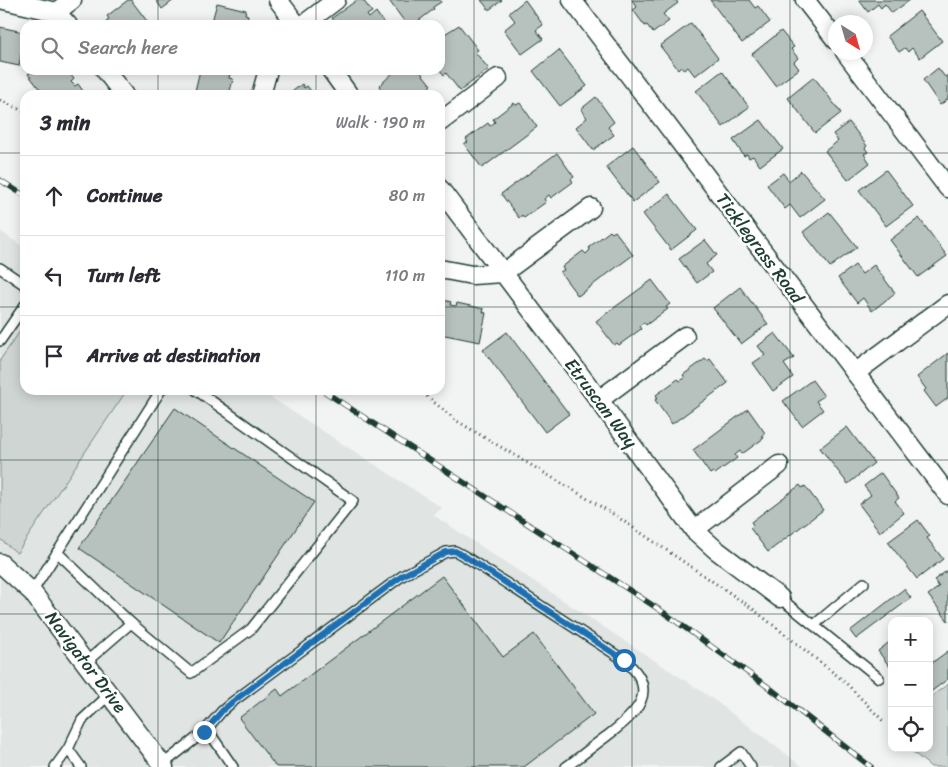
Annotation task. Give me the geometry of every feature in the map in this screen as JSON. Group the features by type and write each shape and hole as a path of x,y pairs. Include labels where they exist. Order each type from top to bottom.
{"street":[{"path":"4,0 62,18 72,0"},
{"path":"310,20 336,0"},
{"name":"Ticklegrass Road","path":"572,0 948,496"},
{"path":"805,0 828,30"},
{"path":"281,11 291,20"},
{"path":"851,60 948,188"},
{"path":"109,75 120,90"},
{"path":"262,90 267,75"},
{"path":"335,75 345,90"},
{"path":"445,118 498,78"},
{"name":"Etruscan Way","path":"445,196 600,400 694,530 715,549 780,598"},
{"path":"445,270 472,275 503,273 590,208"},
{"path":"855,373 948,304"},
{"path":"600,400 685,336"},
{"path":"694,530 779,465"},
{"name":"Navigator Drive","path":"0,564 32,592 163,766"}],"lane":[{"path":"0,268 20,282"},
{"path":"0,341 20,312"},
{"path":"32,592 158,395"},
{"path":"57,552 131,623 191,673 251,629 353,501 203,395"},
{"path":"163,766 207,729 231,703 402,576 446,552 455,551 624,660 637,672 644,691 643,700 638,710 613,732 566,767"},
{"path":"814,626 864,583"},
{"path":"780,598 879,678"},
{"path":"86,662 131,623"},
{"path":"55,767 68,749 82,720 110,694"},
{"path":"207,729 234,767"},
{"path":"68,749 81,767"},
{"path":"721,767 740,752 752,767"}],"path":[{"path":"0,100 20,110"},
{"path":"425,395 457,420 610,512 749,606 844,681 884,722"}],"shaded area":[{"path":"0,231 20,245 20,395 267,395 442,508 433,515 710,697 803,767 0,767"},
{"path":"20,331 20,395 124,395 17,553 0,539 0,360"},
{"path":"948,684 948,767 931,767 913,752 933,752 933,695"}],"building":[{"path":"128,0 131,0 146,20 108,20 109,19 107,16"},
{"path":"156,0 174,0 162,9"},
{"path":"357,0 363,0 372,12 367,15 369,18 376,12 382,20 333,20 332,18"},
{"path":"392,0 440,0 441,2 420,20 403,20 390,2"},
{"path":"481,0 502,0 489,10"},
{"path":"525,0 543,25 536,30 543,39 522,54 504,30 515,21 509,13"},
{"path":"632,0 676,0 678,3 663,14 669,21 653,33 633,10 637,7"},
{"path":"710,0 749,0 755,8 758,6 770,22 742,43"},
{"path":"859,0 910,0 892,13 885,4 881,8 878,4 868,12"},
{"path":"217,3 246,10 245,14 248,15 247,20 212,20"},
{"path":"919,11 942,41 920,58 912,48 908,52 905,48 899,52 887,36"},
{"path":"691,23 718,58 695,76 688,67 684,70 681,66 678,69 660,46"},
{"path":"459,25 478,50 475,52 489,69 460,91 445,74 445,34"},
{"path":"0,27 20,31 19,66 0,62"},
{"path":"781,31 794,47 791,49 798,58 794,62 799,69 776,86 752,54"},
{"path":"559,50 587,86 560,106 533,71"},
{"path":"938,68 945,77 948,75 948,99 940,105 923,80"},
{"path":"722,71 749,107 723,127 696,91"},
{"path":"29,75 71,75 74,79 71,82 75,86 78,84 82,90 40,90"},
{"path":"199,75 230,75 229,78 233,79 230,90 195,90"},
{"path":"391,75 423,75 431,85 429,87 431,90 382,90 379,86"},
{"path":"814,77 841,113 815,133 788,98"},
{"path":"302,84 304,88 307,86 310,90 294,90"},
{"path":"596,97 614,122 608,127 614,135 593,150 576,127 587,118 581,109"},
{"path":"514,103 516,105 520,103 537,127 482,168 464,144 468,142 466,139 488,123 490,126 495,122 493,119"},
{"path":"761,120 783,149 760,166 753,156 749,158 747,154 744,156 733,140"},
{"path":"849,122 867,146 865,148 868,152 864,154 870,163 848,180 825,151 838,141 833,134"},
{"path":"633,146 660,182 633,202 606,167"},
{"path":"557,153 574,177 571,179 573,182 551,198 549,195 544,199 546,202 524,218 522,215 519,218 501,194"},
{"path":"886,170 913,206 886,226 859,190"},
{"path":"801,171 825,199 800,218 790,205 785,209 767,185 783,173 789,181"},
{"path":"669,194 697,230 671,250 643,214"},
{"path":"829,212 857,247 830,267 803,232"},
{"path":"919,218 947,256 918,277 890,240"},
{"path":"610,231 612,233 615,231 633,255 578,296 560,272 564,270 562,267 583,251 586,254 590,250 589,247"},
{"path":"705,240 717,255 706,264 712,272 697,283 679,259"},
{"path":"855,265 862,274 874,265 895,293 872,311 863,298 857,303 838,278"},
{"path":"652,280 670,304 666,307 668,309 646,325 644,322 639,326 641,329 619,345 617,343 614,345 596,321"},
{"path":"740,287 768,324 741,344 713,308"},
{"path":"445,300 451,302 450,305 456,306 457,303 484,309 483,312 486,313 480,342 445,335"},
{"path":"507,332 569,414 545,432 483,350"},
{"path":"775,333 794,358 784,364 793,377 773,391 753,363 765,355 758,346"},
{"path":"948,353 948,398 936,407 924,391 926,389 917,377"},
{"path":"705,359 707,361 710,359 728,383 672,424 655,400 658,398 656,395 678,379 680,381 685,378 683,375"},
{"path":"812,380 824,396 816,401 823,410 802,426 783,401"},
{"path":"175,408 314,502 219,643 79,548"},
{"path":"748,409 765,433 762,435 764,438 742,454 740,451 735,455 737,458 715,474 713,472 710,474 693,450"},
{"path":"847,427 874,463 848,484 820,448"},
{"path":"881,473 899,498 895,501 904,513 880,532 859,504 871,495 864,486"},
{"path":"800,485 802,488 805,486 823,510 768,552 750,528 753,525 751,522"},
{"path":"918,520 930,536 927,538 943,559 917,579 888,542"},
{"path":"948,570 948,621 928,595 939,587 934,580"},
{"path":"442,576 503,657 534,634 594,714 524,767 276,767 239,718 277,689 282,696"},
{"path":"904,589 911,598 856,639 850,631"},
{"path":"888,643 888,664 878,651"},
{"path":"948,651 948,679 933,690 933,662"}],"railway":[{"path":"0,180 20,193"},
{"path":"330,395 663,612 771,689 871,767"}],"route":[{"path":"204,732 231,703 402,576 435,560 446,552 455,551 466,557 624,660"}]}
